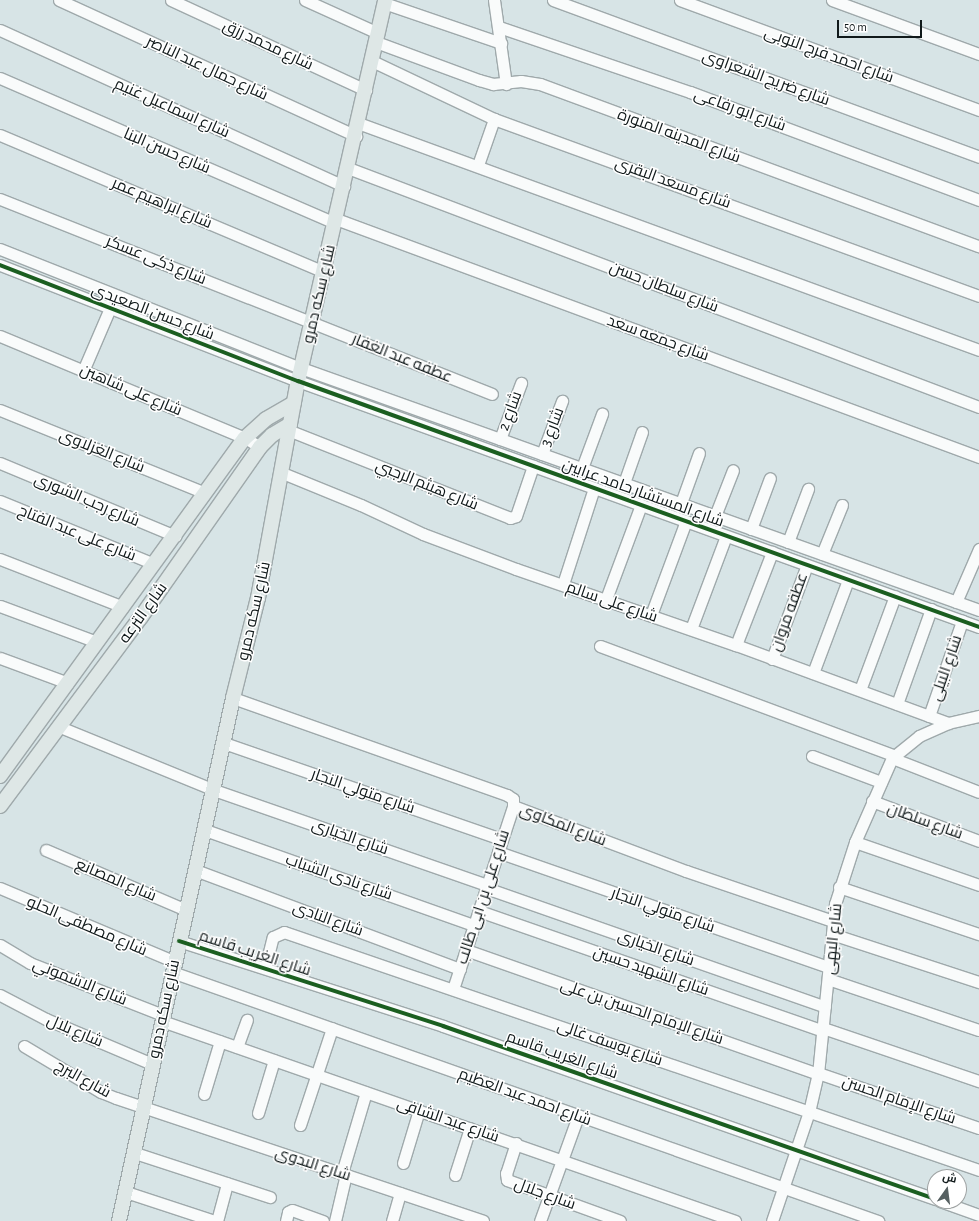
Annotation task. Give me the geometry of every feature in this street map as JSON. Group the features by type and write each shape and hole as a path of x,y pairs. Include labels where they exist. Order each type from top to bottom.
{"main road":[{"name":"شارع سكه دمرو","path":"119,1221 135,1153 162,1018 214,790 233,698 258,598 280,472 298,381 366,90 384,1"},
{"name":"شارع الترعه","path":"2,770 175,536 245,438 266,419 294,403"},
{"name":"شارع الترعه","path":"0,806 60,727 260,447 272,435 289,427"}],"street":[{"name":"شارع جمال عبد الناصر","path":"59,0 357,129 478,165 979,350"},
{"name":"شارع محمد رزق","path":"171,0 366,90"},
{"name":"شارع المدينه المنورة","path":"305,0 377,38 479,80 506,84 521,81 540,84 979,246"},
{"path":"494,0 506,84"},
{"name":"شارع ضريح الشعراوى","path":"553,0 979,157"},
{"name":"شارع احمد فرج النوبى","path":"680,0 979,110"},
{"path":"832,0 979,54"},
{"path":"384,1 501,43"},
{"name":"شارع ابو رفاعى","path":"499,27 697,94 979,200"},
{"name":"شارع اسماعيل غنيم","path":"0,30 344,186"},
{"name":"شارع مسعد البقرى","path":"372,61 494,119 979,296"},
{"name":"شارع حسن البنا","path":"0,78 336,221"},
{"path":"478,165 494,119"},
{"name":"شارع ابراهيم عمر","path":"0,135 324,272"},
{"name":"شارع سلطان حسن","path":"348,168 979,407"},
{"name":"شارع ذكى عسكر","path":"0,199 312,322"},
{"name":"شارع جمعه سعد","path":"336,221 979,457"},
{"name":"شارع حسن الصعيدى","path":"0,249 301,368"},
{"name":"شارع حسن الصعيدى","path":"0,265 298,381"},
{"path":"128,315 133,302"},
{"path":"83,370 110,308"},
{"name":"عطفه عبد الغفار","path":"312,322 492,394"},
{"name":"شارع على شاهين","path":"0,336 245,438 260,447"},
{"name":"شارع المستشار حامد عرابين","path":"301,368 979,610"},
{"name":"شارع المستشار حامد عرابين","path":"298,381 979,627"},
{"name":"شارع 2","path":"500,438 521,383"},
{"name":"شارع 3","path":"542,454 562,401"},
{"name":"شارع الغزلاوى","path":"0,410 205,493"},
{"path":"582,468 602,414"},
{"name":"شارع هيثم الرجبي","path":"289,427 512,518 516,516 533,466"},
{"path":"624,483 642,432"},
{"path":"681,503 699,453"},
{"name":"شارع رجب الشورى","path":"0,463 175,536"},
{"path":"715,516 733,470"},
{"name":"شارع على سالم","path":"280,472 361,505 423,534 736,645 948,723"},
{"path":"751,529 770,478"},
{"path":"563,584 594,488"},
{"path":"788,542 808,490"},
{"name":"شارع على عبد الفتاح","path":"0,501 154,564"},
{"path":"606,599 641,505"},
{"path":"822,554 842,505"},
{"path":"651,615 686,521"},
{"path":"691,629 726,536"},
{"path":"956,602 979,549"},
{"path":"736,645 772,552"},
{"path":"0,559 123,607"},
{"name":"عطفه مروان","path":"772,659 807,565"},
{"path":"813,673 848,580"},
{"path":"860,690 895,596"},
{"path":"0,606 97,642"},
{"path":"897,704 931,610"},
{"name":"شارع البيلى","path":"929,716 962,621"},
{"path":"600,646 893,757 979,792"},
{"path":"0,658 68,682"},
{"name":"شارع المكاوى","path":"233,698 507,795 513,799 513,806 686,871 833,921"},
{"name":"شارع البهى","path":"772,1221 797,1151 809,1112 818,1073 833,921 839,887 855,842 872,801 893,757 919,736 948,723 979,716"},
{"name":"شارع الخيارى","path":"60,727 214,790 825,1007"},
{"name":"شارع متولي النجار","path":"224,743 502,839"},
{"path":"812,756 881,782"},
{"name":"شارع سلطان","path":"872,801 979,841"},
{"name":"شارع على بن ابى طالب","path":"453,989 513,806"},
{"name":"شارع نادى الشباب","path":"205,830 474,925"},
{"path":"855,842 979,885"},
{"name":"شارع المصانع","path":"46,850 186,910"},
{"name":"شارع متولي النجار","path":"498,852 829,967"},
{"name":"شارع النادى","path":"195,870 460,969"},
{"path":"839,887 979,934"},
{"name":"شارع مصطفى الحلو","path":"0,888 174,967"},
{"name":"شارع الشهيد حسين","path":"479,911 823,1030 979,1081"},
{"name":"شارع يوسف غالى","path":"265,968 273,937 284,932 979,1170"},
{"path":"832,934 979,982"},
{"name":"شارع الغريب قاسم","path":"179,941 471,1036 927,1196"},
{"name":"شارع الاشموني","path":"0,945 30,963 162,1018"},
{"name":"شارع الإمام الحسين بن على","path":"466,950 818,1073"},
{"name":"شارع احمد عبد العظيم","path":"174,967 332,1028 878,1221"},
{"path":"828,979 979,1030"},
{"name":"شارع بلال","path":"0,995 46,1019 152,1064"},
{"name":"شارع عبد الشافى","path":"162,1018 220,1041 516,1143 735,1221"},
{"path":"237,1047 247,1020"},
{"path":"300,1125 332,1028"},
{"path":"204,1094 220,1041"},
{"name":"شارع البرج","path":"24,1046 101,1092 144,1107"},
{"path":"258,1113 274,1060"},
{"name":"شارع الإمام الحسن","path":"818,1073 979,1128"},
{"path":"335,1221 344,1174 366,1092"},
{"name":"شارع البدوى","path":"144,1107 483,1221"},
{"path":"403,1163 419,1110"},
{"path":"540,1221 578,1116"},
{"path":"455,1175 470,1128"},
{"name":"شارع جلال","path":"516,1143 506,1173 507,1180 620,1221"},
{"path":"135,1153 270,1197"},
{"path":"217,1221 227,1183"},
{"path":"126,1192 214,1221"},
{"path":"392,1221 400,1193"},
{"path":"962,1209 979,1215"},
{"path":"286,1221 288,1212 292,1210 323,1221"}],"cycle path":[{"path":"0,265 298,381 979,627"},
{"path":"179,941 443,1026 927,1196"}]}
